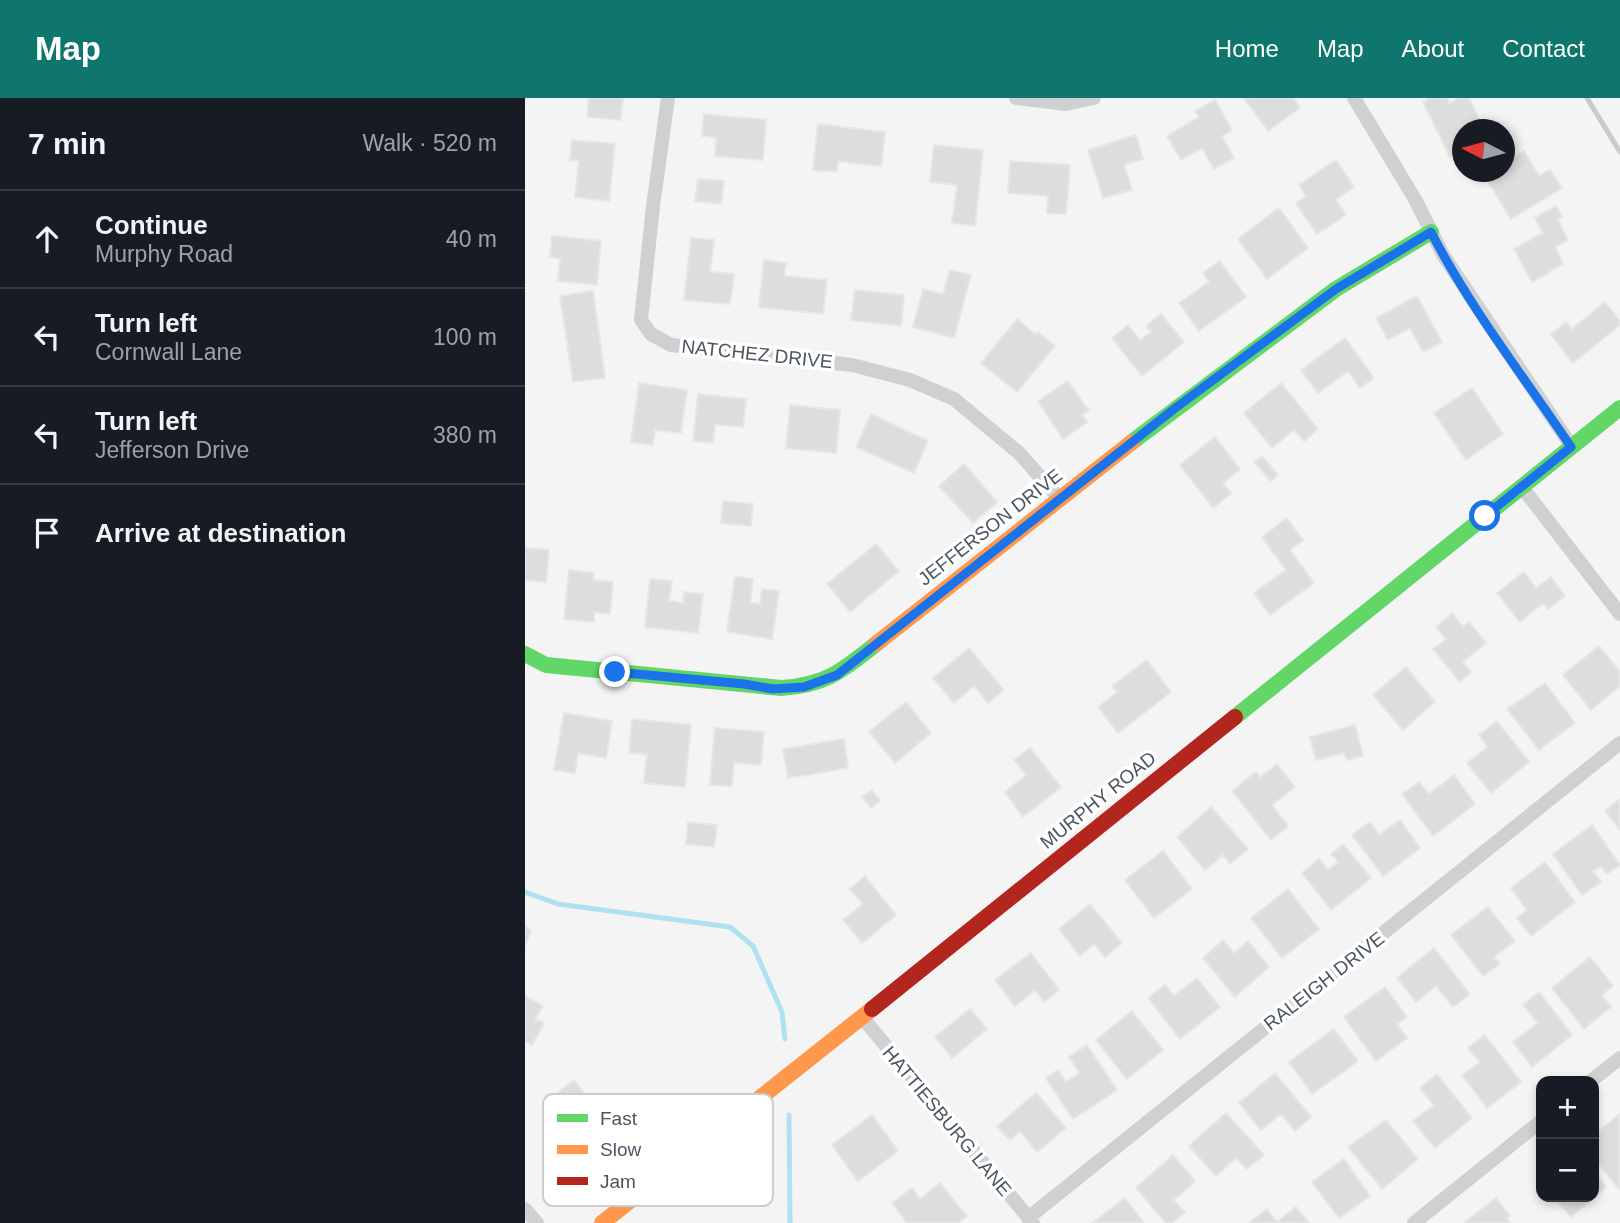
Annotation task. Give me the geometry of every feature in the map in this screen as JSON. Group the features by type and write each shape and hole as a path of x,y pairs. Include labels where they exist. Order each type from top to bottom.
{"main road":[{"name":"JEFFERSON DRIVE","path":"525,654 546,665 773,689 804,687 837,675 1174,409 1336,289 1431,232"},
{"name":"MURPHY ROAD","path":"765,1094 1620,408"},
{"name":"MURPHY ROAD","path":"602,1223 623,1206"}],"street":[{"name":"NATCHEZ DRIVE","path":"668,98 641,320 651,334 671,345 852,365 910,380 954,399 1019,453 1060,499"},
{"path":"1016,98 1066,104 1094,98"},
{"path":"1354,98 1416,201 1443,255 1571,447"},
{"path":"1522,487 1620,614"},
{"name":"RALEIGH DRIVE","path":"1031,1220 1620,743"},
{"name":"HATTIESBURG LANE","path":"862,1017 1031,1220"},
{"path":"1597,1076 1620,1058"},
{"path":"1415,1223 1536,1125"},
{"path":"525,1209 537,1223"}],"building":[{"path":"589,98 623,98 620,120 587,117"},
{"path":"1244,98 1293,98 1300,108 1268,131"},
{"path":"1430,98 1447,98 1449,103 1459,98 1469,98 1479,119 1452,119 1452,156 1450,157 1423,102"},
{"path":"1215,100 1232,130 1222,136 1234,158 1214,169 1202,148 1181,160 1167,136 1199,117 1195,111"},
{"path":"704,114 766,120 763,160 715,156 716,138 702,136"},
{"path":"818,124 885,132 881,166 838,161 837,172 813,170"},
{"path":"1136,135 1143,159 1124,165 1132,190 1103,198 1088,150"},
{"path":"572,140 615,144 609,201 575,197 579,161 570,160"},
{"path":"934,145 983,150 975,226 952,223 957,185 930,182"},
{"path":"1524,151 1539,176 1550,170 1562,188 1511,219 1488,182 1515,182 1515,156"},
{"path":"1336,160 1354,187 1336,200 1346,215 1317,234 1296,203 1306,196 1299,185"},
{"path":"1010,161 1070,165 1066,214 1047,213 1048,196 1008,193"},
{"path":"698,179 724,181 721,204 695,201"},
{"path":"1556,206 1562,217 1558,220 1568,240 1555,247 1563,264 1532,282 1514,249 1543,233 1535,218"},
{"path":"1279,208 1308,248 1267,279 1238,239"},
{"path":"552,236 601,241 597,285 558,281 560,259 550,257"},
{"path":"691,238 714,240 710,272 734,274 730,304 684,300"},
{"path":"764,260 786,263 784,276 827,280 823,314 759,307"},
{"path":"1220,261 1246,297 1199,331 1179,303 1209,282 1203,273"},
{"path":"950,270 971,275 954,338 913,327 923,289 943,294"},
{"path":"855,290 904,295 901,326 851,320"},
{"path":"593,291 605,378 573,382 560,296"},
{"path":"1417,296 1442,342 1423,352 1410,328 1388,340 1376,318"},
{"path":"1605,302 1620,321 1620,325 1573,363 1551,335 1566,322 1572,329"},
{"path":"1161,314 1184,342 1142,376 1112,338 1128,325 1140,340 1151,332 1146,326"},
{"path":"1017,319 1055,346 1017,392 981,363"},
{"path":"1345,338 1374,378 1360,388 1348,371 1318,393 1301,370"},
{"path":"1068,381 1089,411 1082,415 1087,422 1063,439 1038,401"},
{"path":"639,383 687,390 681,433 655,430 653,445 631,442"},
{"path":"1281,383 1318,429 1304,441 1294,430 1272,448 1244,413"},
{"path":"1472,388 1503,434 1466,460 1434,413"},
{"path":"698,394 746,399 743,427 715,424 713,443 693,441"},
{"path":"790,405 840,410 836,453 786,448"},
{"path":"871,414 928,441 914,473 856,447"},
{"path":"1215,437 1240,469 1223,483 1231,493 1213,508 1180,465"},
{"path":"1262,456 1278,475 1271,481 1254,462"},
{"path":"964,464 997,502 973,523 939,486"},
{"path":"723,501 753,504 751,526 721,523"},
{"path":"1287,518 1303,540 1290,550 1314,583 1270,615 1254,593 1286,570 1262,537"},
{"path":"876,544 899,571 850,612 827,584"},
{"path":"525,548 549,550 546,582 525,580"},
{"path":"569,570 594,573 593,580 613,582 610,614 594,612 594,622 564,619"},
{"path":"1524,572 1536,588 1551,577 1565,596 1548,609 1543,603 1520,622 1497,593"},
{"path":"735,576 753,579 750,602 760,604 762,589 779,591 772,639 727,632"},
{"path":"650,579 672,581 669,601 683,603 684,592 703,594 698,633 645,627"},
{"path":"1452,613 1463,627 1469,622 1486,643 1463,662 1471,672 1460,682 1433,649 1446,639 1436,627"},
{"path":"1599,646 1620,672 1620,686 1591,710 1563,675"},
{"path":"969,648 1004,690 988,703 974,686 954,703 933,678"},
{"path":"1147,660 1171,692 1118,733 1098,707 1118,692 1112,686"},
{"path":"1406,667 1435,702 1403,730 1373,695"},
{"path":"1545,683 1575,723 1539,750 1507,709"},
{"path":"906,702 931,733 895,763 869,732"},
{"path":"564,713 612,721 606,758 578,753 575,773 554,770"},
{"path":"632,719 691,725 685,787 644,783 647,754 629,753"},
{"path":"1497,721 1529,762 1491,793 1467,763 1488,747 1479,735"},
{"path":"1355,725 1363,756 1347,760 1344,753 1316,760 1310,737"},
{"path":"715,728 764,732 761,765 734,762 732,786 710,785"},
{"path":"844,739 848,768 788,778 783,749"},
{"path":"1030,748 1061,787 1023,817 1005,792 1026,775 1014,760"},
{"path":"1277,764 1295,787 1272,805 1288,826 1271,840 1232,791 1256,772 1260,777"},
{"path":"1454,775 1475,804 1433,836 1402,794 1419,782 1429,794"},
{"path":"872,790 880,801 871,808 862,797"},
{"path":"1620,799 1620,830 1605,811"},
{"path":"1211,807 1248,849 1230,864 1223,855 1205,870 1177,837"},
{"path":"1400,820 1420,848 1383,876 1352,835 1370,822 1379,835"},
{"path":"688,822 717,825 714,847 686,844"},
{"path":"1592,825 1620,865 1607,874 1601,866 1593,871 1601,882 1582,895 1553,854"},
{"path":"1343,844 1371,878 1331,910 1302,873 1319,859 1328,870 1338,862 1331,854"},
{"path":"1163,851 1192,889 1154,918 1125,880"},
{"path":"1545,862 1575,902 1531,936 1517,918 1527,910 1511,888"},
{"path":"865,876 896,915 862,943 843,920 863,904 850,889"},
{"path":"1288,889 1319,929 1282,958 1251,918"},
{"path":"1090,904 1122,943 1105,957 1094,944 1080,956 1059,929"},
{"path":"1488,907 1515,941 1494,957 1500,964 1483,976 1451,935"},
{"path":"525,927 531,930 525,946"},
{"path":"1223,940 1234,953 1248,941 1269,967 1235,997 1203,958"},
{"path":"1434,948 1470,994 1453,1007 1436,986 1416,1002 1397,978"},
{"path":"1031,953 1059,990 1044,1002 1035,990 1015,1006 995,980"},
{"path":"1590,957 1613,986 1602,995 1611,1007 1584,1029 1552,988"},
{"path":"1197,978 1220,1007 1180,1039 1148,998 1165,985 1174,996"},
{"path":"1385,987 1407,1017 1397,1024 1407,1038 1376,1061 1344,1017"},
{"path":"1539,992 1572,1035 1532,1067 1513,1042 1538,1023 1523,1005"},
{"path":"525,996 543,1006 535,1019 544,1023 532,1045 525,1041"},
{"path":"970,1009 987,1029 952,1058 935,1037"},
{"path":"1132,1011 1163,1050 1127,1079 1096,1040"},
{"path":"1334,1029 1358,1061 1312,1094 1289,1062"},
{"path":"1485,1035 1521,1082 1487,1108 1462,1075 1480,1062 1468,1048"},
{"path":"1087,1045 1117,1090 1073,1119 1046,1078 1058,1070 1066,1082 1080,1073 1069,1057"},
{"path":"1275,1073 1311,1117 1295,1131 1281,1114 1261,1130 1239,1103"},
{"path":"1437,1074 1472,1118 1435,1148 1413,1121 1434,1105 1420,1088"},
{"path":"574,1080 585,1094 556,1094"},
{"path":"1036,1093 1066,1128 1037,1152 1020,1131 1010,1140 997,1126"},
{"path":"1226,1113 1264,1155 1247,1169 1236,1158 1216,1176 1189,1146"},
{"path":"1620,1114 1619,1189 1599,1164 1599,1131"},
{"path":"872,1115 898,1151 858,1181 832,1145"},
{"path":"1386,1120 1418,1159 1382,1189 1348,1147"},
{"path":"1173,1155 1195,1181 1174,1200 1185,1212 1172,1223 1166,1223 1136,1188"},
{"path":"1344,1159 1370,1196 1339,1218 1312,1182"},
{"path":"1599,1178 1606,1187 1599,1193"},
{"path":"940,1183 967,1216 958,1223 907,1223 892,1203 912,1188 920,1199"},
{"path":"1125,1198 1144,1223 1092,1223"},
{"path":"1496,1198 1510,1216 1507,1219 1510,1223 1464,1223"},
{"path":"1558,1202 1588,1202 1571,1217"},
{"path":"1296,1207 1309,1223 1249,1223 1267,1209 1277,1222"}],"waterway":[{"path":"525,892 558,904 730,927 753,946 782,1012 785,1039"},
{"path":"789,1115 790,1223"}],"railway":[{"path":"1587,98 1620,152"}],"traffic: fast":[{"path":"1132,442 1336,289 1431,232"},
{"path":"1235,717 1620,408"},
{"path":"525,654 546,665 781,688 810,684 833,675 876,644"}],"traffic: slow":[{"path":"876,644 1132,442"},
{"path":"765,1094 872,1009"},
{"path":"602,1223 623,1206"}],"traffic: jam":[{"path":"872,1009 1235,717"}],"route":[{"path":"615,672 773,689 804,687 837,675 1174,409 1336,289 1431,232 1485,320 1571,447 1485,516"}]}
